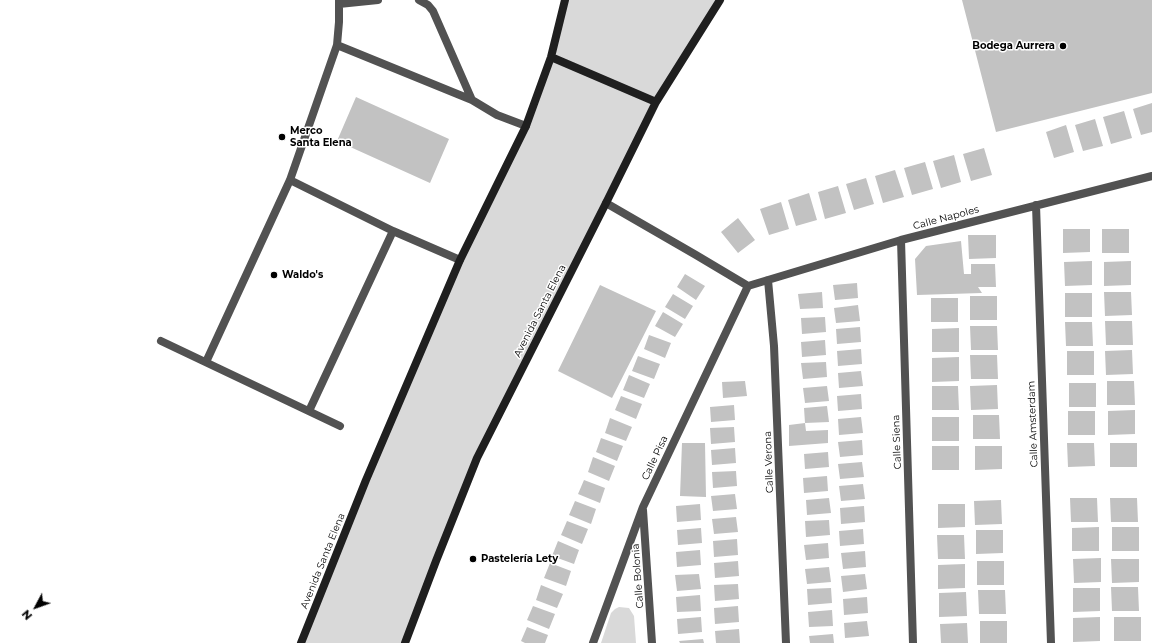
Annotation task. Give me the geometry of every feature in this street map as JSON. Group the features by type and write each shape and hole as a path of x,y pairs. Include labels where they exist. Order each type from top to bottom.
{"street":[{"path":"206,362 290,180 336,45 339,22 339,2 378,0"},
{"path":"419,0 428,5 433,11 472,100"},
{"name":"Avenida Santa Elena","path":"301,643 366,480 460,260 526,126 551,57 565,0"},
{"name":"Avenida Santa Elena","path":"406,643 436,561 477,458 656,102 720,0"},
{"path":"336,45 472,100 497,115 526,126"},
{"path":"551,57 656,102"},
{"name":"Calle Napoles","path":"748,286 901,240 1152,176"},
{"path":"290,180 393,231 460,260"},
{"path":"606,203 748,286"},
{"name":"Calle Amsterdam","path":"1036,205 1051,643"},
{"path":"308,411 393,231"},
{"name":"Calle Siena","path":"901,240 913,643"},
{"name":"Calle Verona","path":"768,280 774,346 786,643"},
{"name":"Calle Pisa","path":"594,643 643,507 748,286"},
{"path":"161,341 340,426"},
{"name":"Calle Bolonia","path":"643,507 652,643"}],"shaded area":[{"path":"565,0 720,0 656,102 477,458 405,643 301,643 460,260 526,126"},
{"path":"619,607 629,608 634,616 636,643 601,643 611,613"}],"building":[{"name":"Bodega Aurrera","path":"962,0 1152,0 1152,93 996,132"},
{"path":"356,97 449,139 430,183 337,141"},
{"path":"1152,103 1152,132 1141,135 1133,109"},
{"path":"1124,111 1132,138 1111,144 1103,117"},
{"path":"1095,119 1103,146 1083,151 1075,125"},
{"path":"1066,125 1074,152 1054,158 1046,132"},
{"path":"984,148 992,175 971,181 963,154"},
{"path":"954,155 961,182 941,188 933,161"},
{"path":"925,162 933,189 912,195 904,168"},
{"path":"895,170 904,197 883,203 875,176"},
{"path":"866,178 874,204 854,210 846,184"},
{"path":"838,186 846,213 825,219 818,192"},
{"path":"809,193 817,220 796,226 788,200"},
{"path":"781,202 789,229 769,235 760,209"},
{"path":"738,218 755,240 738,253 721,232"},
{"path":"1063,229 1090,229 1090,252 1063,253"},
{"path":"1102,229 1129,229 1129,253 1102,253"},
{"path":"968,235 996,235 996,258 969,259"},
{"path":"961,241 964,274 971,274 971,264 995,264 996,287 978,287 982,293 917,295 915,259 926,246"},
{"path":"1092,261 1092,285 1065,286 1064,262"},
{"path":"1131,261 1131,285 1104,286 1104,262"},
{"path":"685,274 705,286 696,300 677,287"},
{"path":"857,283 858,298 835,300 833,285"},
{"path":"600,285 656,311 612,398 558,371"},
{"path":"822,292 823,308 800,309 798,294"},
{"path":"1104,292 1131,292 1132,315 1105,316"},
{"path":"1065,293 1092,293 1092,317 1065,317"},
{"path":"673,294 693,306 685,319 665,307"},
{"path":"970,296 997,296 997,320 970,320"},
{"path":"931,298 958,298 958,322 931,322"},
{"path":"858,305 860,321 836,323 834,308"},
{"path":"663,312 683,324 675,337 655,326"},
{"path":"825,317 826,332 802,334 801,318"},
{"path":"1105,321 1132,321 1133,345 1106,345"},
{"path":"1065,322 1092,322 1093,346 1066,346"},
{"path":"970,326 997,326 998,350 971,350"},
{"path":"860,327 861,342 837,344 836,329"},
{"path":"959,328 959,352 932,352 932,329"},
{"path":"649,335 671,343 665,358 644,349"},
{"path":"825,340 826,355 802,357 801,342"},
{"path":"861,349 862,364 838,366 837,351"},
{"path":"1132,350 1133,374 1106,375 1105,351"},
{"path":"1067,351 1094,351 1094,375 1067,375"},
{"path":"970,355 997,355 998,379 971,379"},
{"path":"638,356 660,364 654,379 632,371"},
{"path":"959,357 959,381 932,382 932,358"},
{"path":"826,362 827,377 803,379 801,363"},
{"path":"861,371 863,386 839,388 838,373"},
{"path":"629,375 650,384 644,398 623,390"},
{"path":"745,381 747,396 723,398 722,382"},
{"path":"1107,381 1134,381 1135,405 1107,405"},
{"path":"1069,383 1096,383 1096,407 1069,407"},
{"path":"997,385 998,409 971,410 970,386"},
{"path":"827,386 829,401 805,403 803,388"},
{"path":"932,386 958,386 959,410 932,410"},
{"path":"861,394 862,409 838,411 837,396"},
{"path":"621,396 642,404 636,419 615,410"},
{"path":"734,405 735,420 711,422 710,407"},
{"path":"827,406 829,422 805,423 804,408"},
{"path":"1135,410 1135,434 1108,435 1108,411"},
{"path":"1068,411 1095,411 1095,435 1068,435"},
{"path":"973,415 999,415 1000,439 973,439"},
{"path":"861,417 863,433 839,435 838,419"},
{"path":"932,417 959,417 959,441 932,441"},
{"path":"610,418 632,427 626,441 605,433"},
{"path":"805,423 806,431 828,430 828,443 789,446 789,425"},
{"path":"734,427 735,442 711,444 710,428"},
{"path":"601,438 623,446 617,461 596,452"},
{"path":"862,440 863,455 840,457 838,442"},
{"path":"682,443 705,443 706,497 680,496"},
{"path":"1067,443 1094,443 1095,466 1068,467"},
{"path":"1110,443 1137,443 1137,467 1110,467"},
{"path":"932,446 959,446 959,470 932,470"},
{"path":"975,446 1002,446 1002,469 975,470"},
{"path":"735,448 736,463 712,465 711,450"},
{"path":"828,452 829,467 805,469 804,454"},
{"path":"593,457 615,466 609,481 588,472"},
{"path":"862,462 864,477 840,479 838,464"},
{"path":"736,471 737,486 713,488 712,472"},
{"path":"827,476 828,491 804,493 803,478"},
{"path":"584,480 605,488 600,503 578,494"},
{"path":"863,484 865,499 841,501 839,486"},
{"path":"735,494 737,509 713,511 711,496"},
{"path":"829,498 831,513 807,515 806,500"},
{"path":"1070,498 1097,498 1098,522 1071,522"},
{"path":"1110,498 1137,498 1138,522 1111,522"},
{"path":"1001,500 1002,524 975,525 974,501"},
{"path":"575,501 596,509 591,524 569,515"},
{"path":"700,504 701,520 677,522 676,506"},
{"path":"938,504 965,504 965,527 938,528"},
{"path":"864,506 865,522 841,524 840,508"},
{"path":"736,517 738,532 714,534 712,519"},
{"path":"829,520 830,535 806,537 805,521"},
{"path":"567,521 588,529 582,544 561,535"},
{"path":"1099,527 1099,551 1072,551 1072,528"},
{"path":"1112,527 1139,527 1139,551 1112,551"},
{"path":"701,528 702,543 678,545 677,530"},
{"path":"863,529 864,544 840,546 839,531"},
{"path":"976,530 1003,530 1003,553 976,554"},
{"path":"937,535 964,535 965,559 938,559"},
{"path":"737,539 738,555 714,557 713,541"},
{"path":"558,541 579,550 574,564 552,556"},
{"path":"828,543 829,558 806,560 804,545"},
{"path":"700,550 701,565 677,567 676,552"},
{"path":"865,551 866,567 843,569 841,553"},
{"path":"1101,558 1101,582 1074,583 1073,559"},
{"path":"1111,559 1139,559 1139,582 1112,583"},
{"path":"738,561 739,576 715,578 714,563"},
{"path":"977,561 1004,561 1004,585 977,585"},
{"path":"550,563 571,571 566,586 544,578"},
{"path":"965,564 965,588 938,589 938,565"},
{"path":"829,567 831,582 807,584 805,569"},
{"path":"699,574 701,589 677,591 675,575"},
{"path":"865,574 867,589 843,592 841,576"},
{"path":"738,584 739,599 715,601 714,585"},
{"path":"541,585 563,594 557,608 536,600"},
{"path":"1111,587 1138,587 1139,611 1112,611"},
{"path":"831,588 832,603 808,605 807,589"},
{"path":"1073,588 1100,588 1100,611 1073,612"},
{"path":"978,590 1005,590 1006,614 979,614"},
{"path":"966,592 967,616 939,617 939,593"},
{"path":"700,595 701,611 677,612 676,597"},
{"path":"867,597 868,613 844,615 843,599"},
{"path":"533,606 555,614 549,629 527,620"},
{"path":"738,606 739,622 715,624 714,608"},
{"path":"832,610 833,626 809,627 808,612"},
{"path":"701,617 702,632 678,634 677,619"},
{"path":"1100,617 1100,641 1073,642 1073,618"},
{"path":"1114,617 1141,617 1141,641 1114,641"},
{"path":"867,621 869,636 845,638 844,623"},
{"path":"980,621 1007,621 1007,643 980,643"},
{"path":"967,623 968,643 941,643 940,624"},
{"path":"527,627 548,635 545,643 525,643 521,641"},
{"path":"739,629 740,643 716,643 715,631"},
{"path":"833,634 834,643 810,643 809,636"},
{"path":"703,639 704,643 680,643 679,641"}],"place":[{"name":"Bodega Aurrera","path":"1063,46"},
{"name":"Merco Santa Elena","path":"282,137"},
{"name":"Waldo's","path":"274,275"},
{"name":"Pastelería Lety","path":"473,559"}]}
